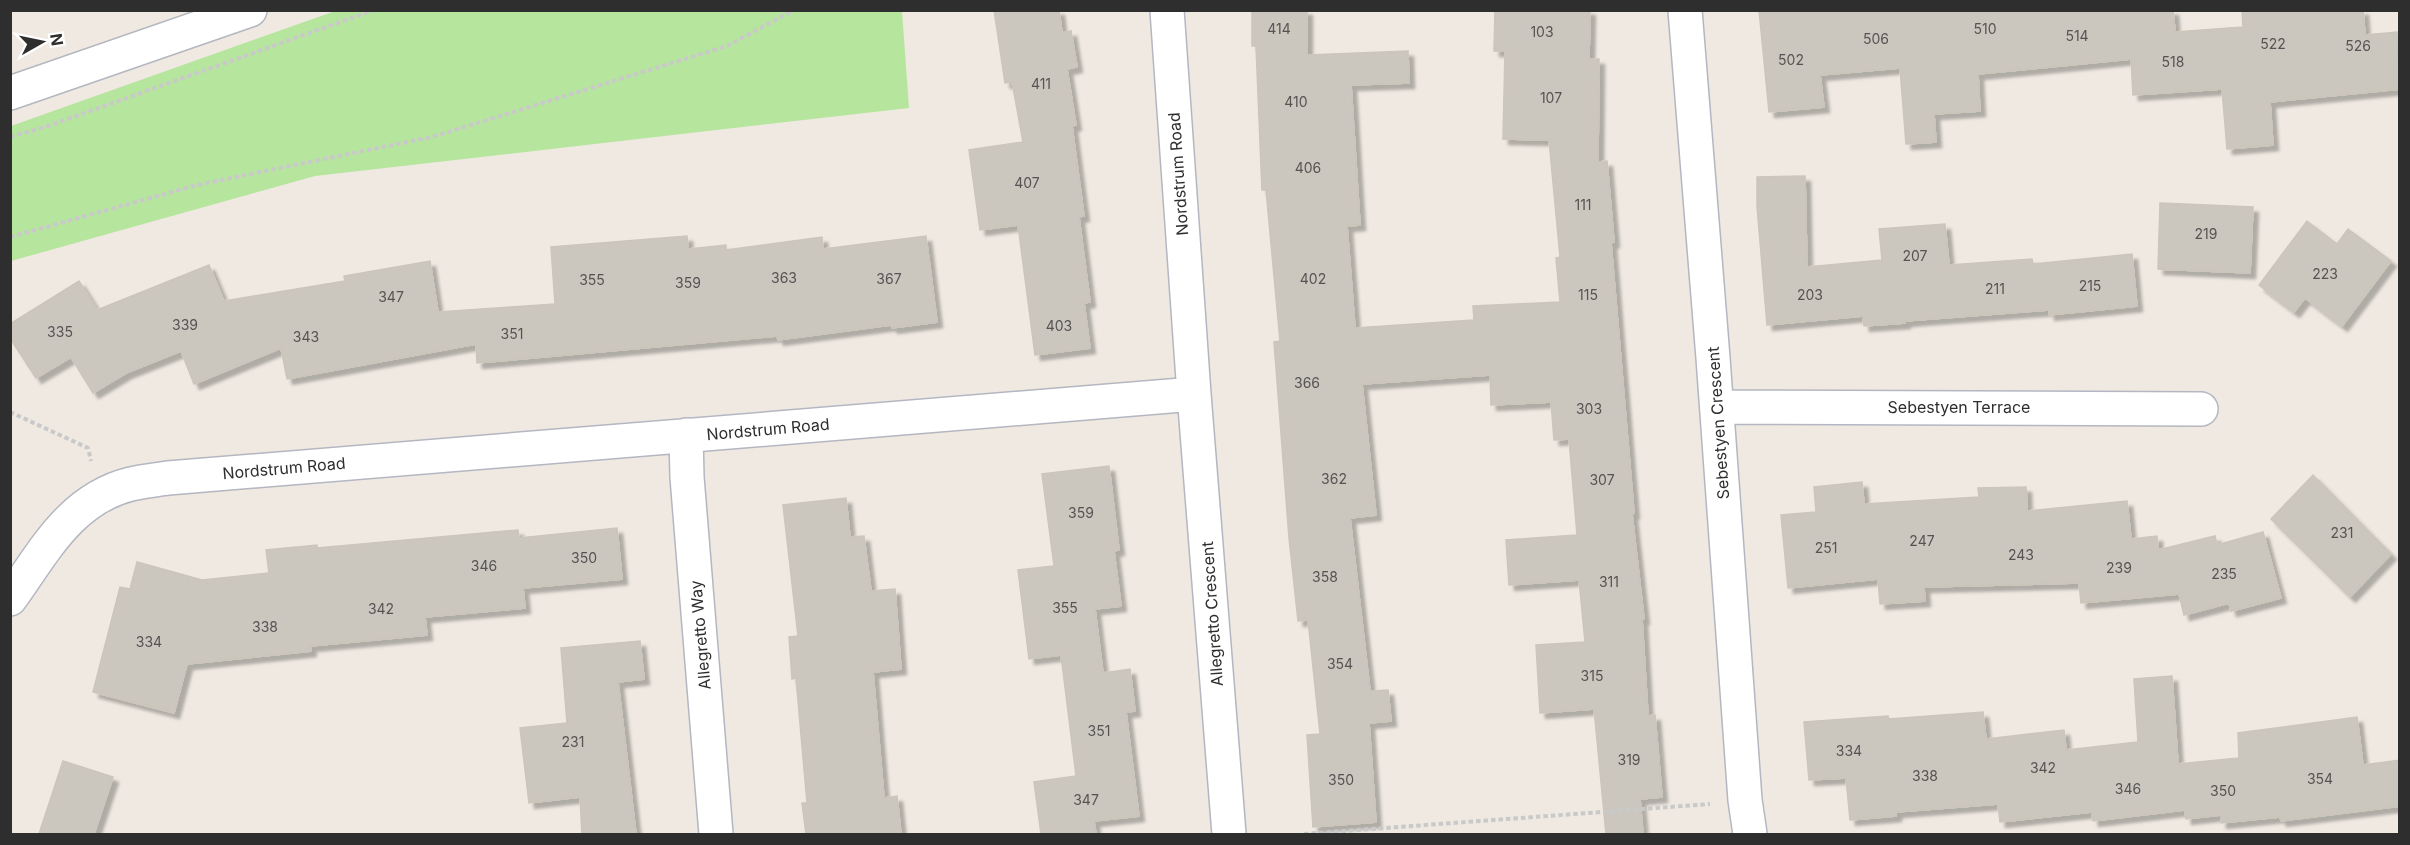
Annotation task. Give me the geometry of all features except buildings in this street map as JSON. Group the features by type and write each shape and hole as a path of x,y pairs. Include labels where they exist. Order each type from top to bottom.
{"street":[{"path":"10,93 250,10"},
{"name":"Nordstrum Road","path":"10,599 66,521 99,496 130,484 180,477 1194,394 1167,10"},
{"name":"Sebestyen Crescent","path":"1685,10 1717,407 1745,800 1750,834"},
{"name":"Allegretto Crescent","path":"1194,394 1229,834"},
{"name":"Sebestyen Terrace","path":"1717,407 2200,409"},
{"name":"Allegretto Way","path":"686,435 687,477 716,834"}],"path":[{"path":"10,137 48,126 374,10"},
{"path":"10,237 197,185 432,138 727,46 794,10"},
{"path":"10,412 88,448"},
{"path":"1304,834 1699,805"}],"green space":[{"path":"338,10 902,11 909,108 315,176 11,261 11,126"}]}
